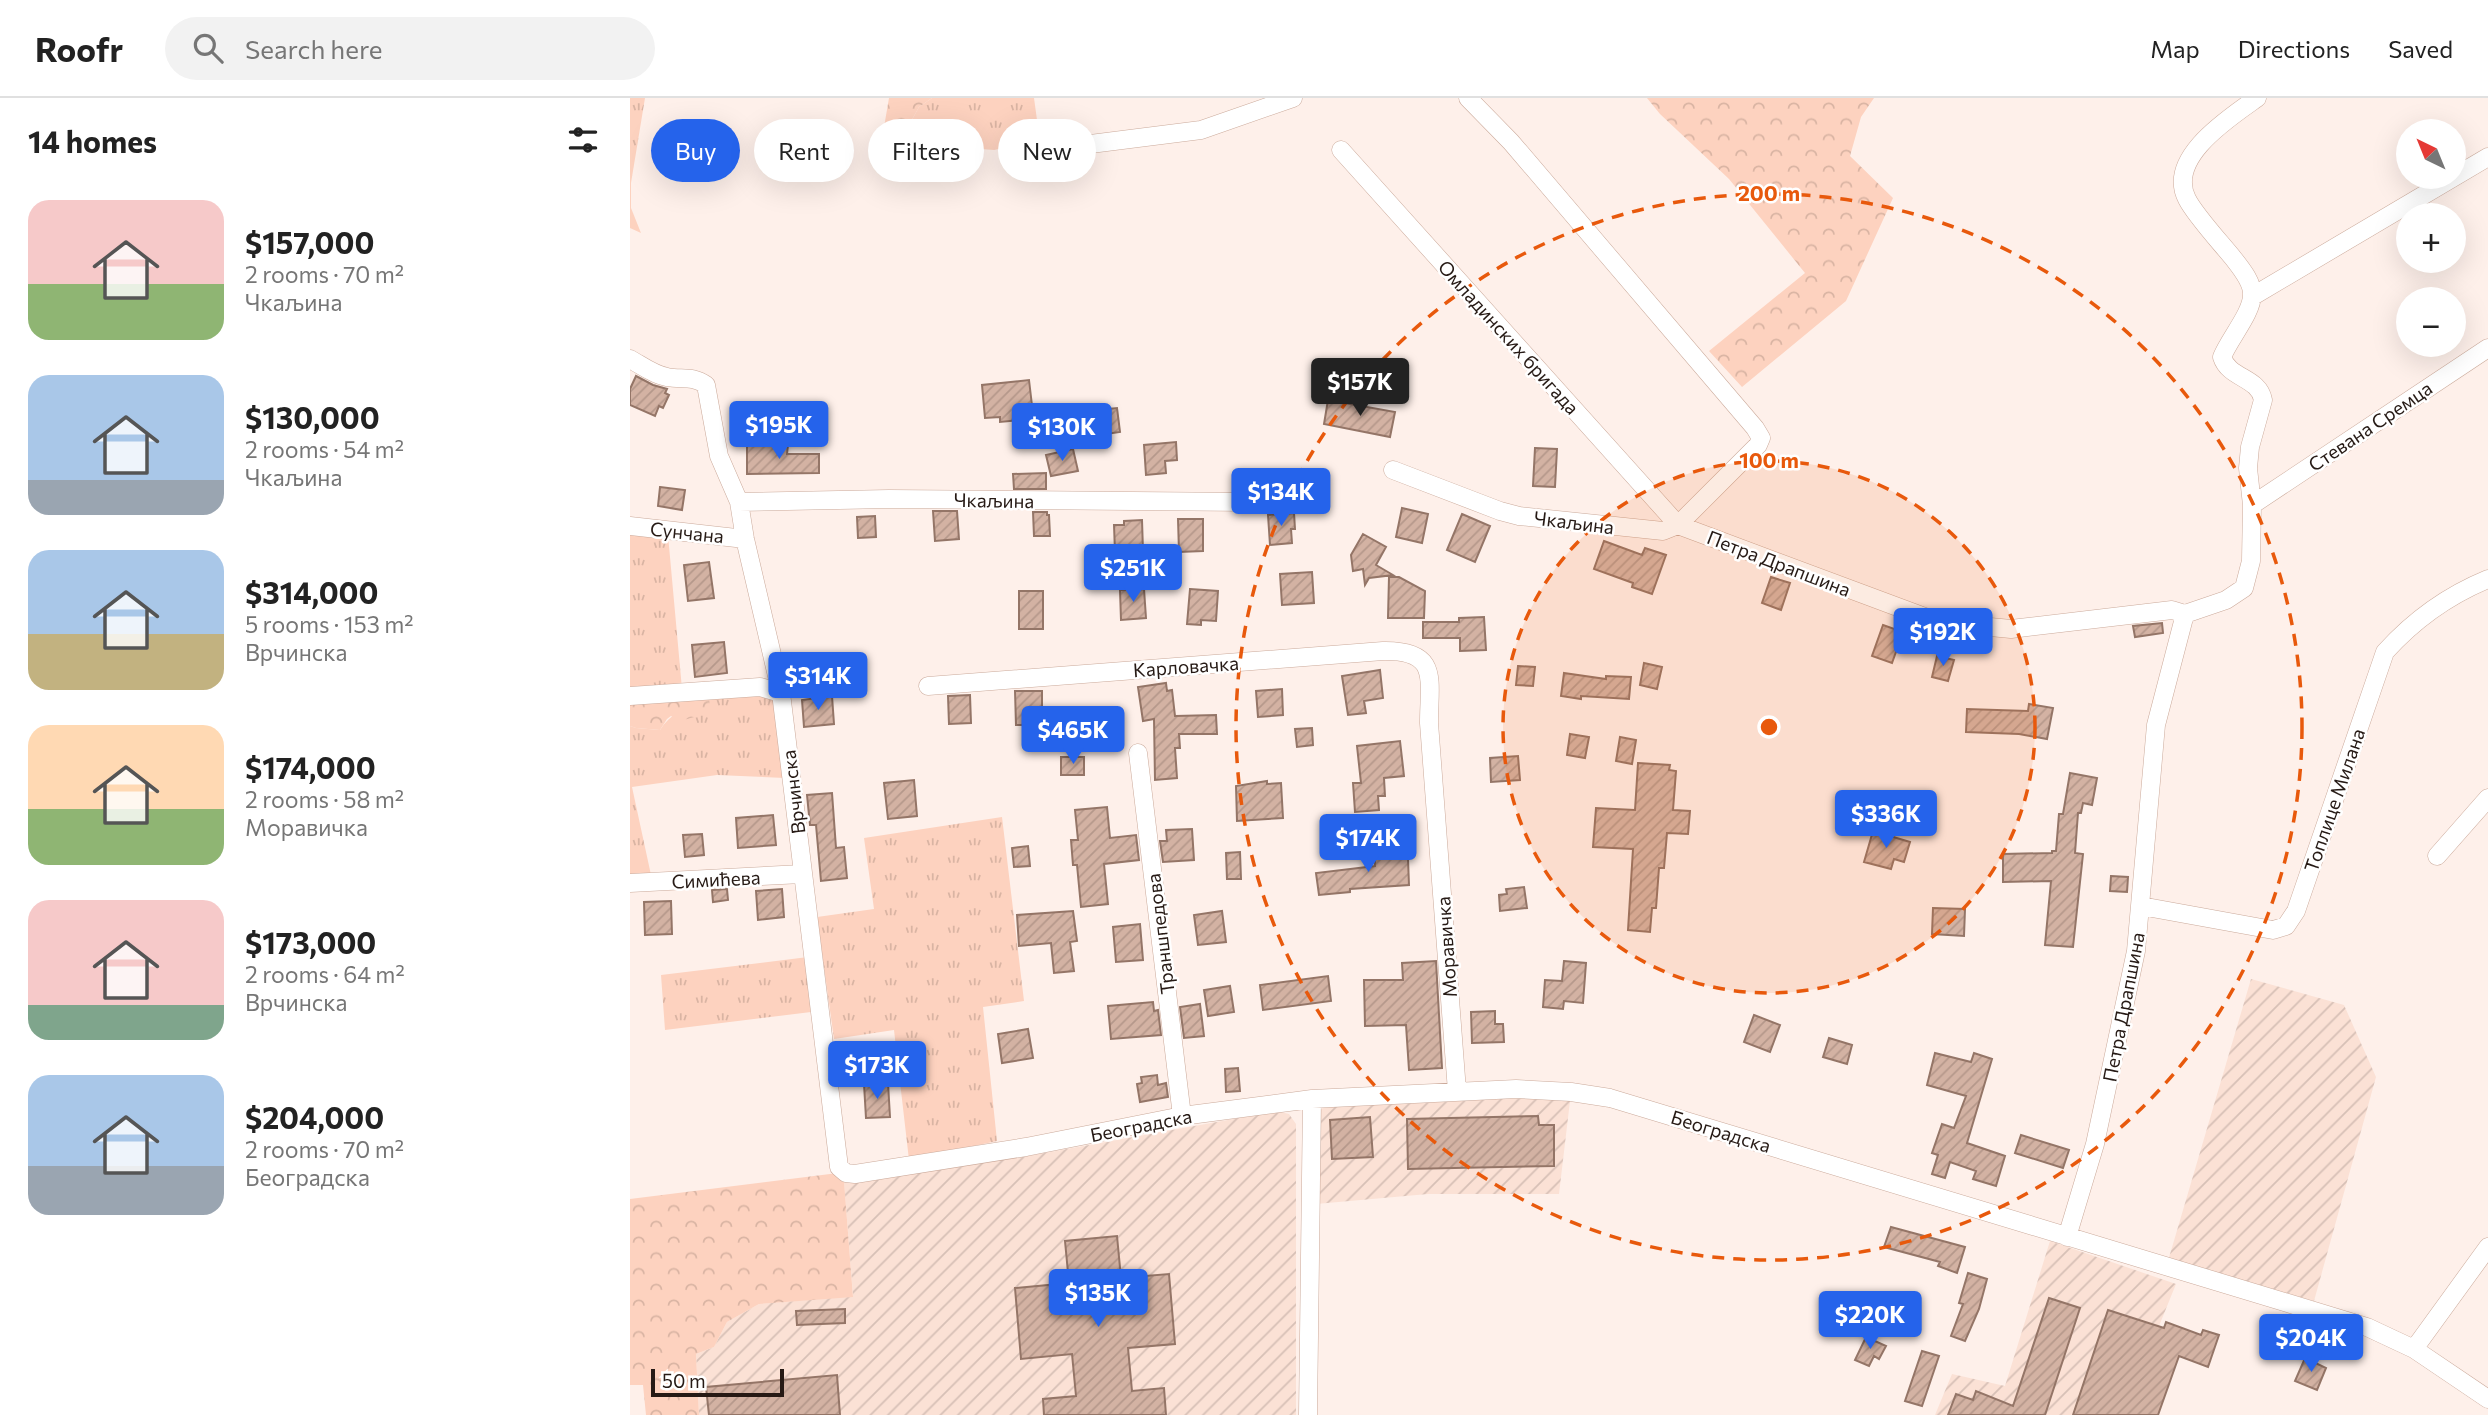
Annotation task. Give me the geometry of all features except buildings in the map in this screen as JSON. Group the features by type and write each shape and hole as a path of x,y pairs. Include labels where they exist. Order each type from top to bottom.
{"street":[{"path":"1096,143 1200,130 1293,98"},
{"name":"Петра Драпшина","path":"1468,98 1511,142 1761,438 1758,445 1678,525 1938,622 2011,629 2172,610 2185,614 2156,725 2136,951 2098,1130 2067,1237"},
{"path":"2185,614 2226,600 2244,588 2251,561 2249,458 2263,400 2256,384 2227,367 2222,357 2252,296 2250,285 2239,266 2186,198 2182,177 2187,160 2206,138 2250,103"},
{"name":"Омладинских бригада","path":"1341,150 1678,525"},
{"path":"2252,296 2488,157"},
{"name":"Стевана Сремца","path":"2252,505 2488,348"},
{"name":"Врчинска","path":"630,359 659,375 697,379 706,385 719,456 739,502 781,693 839,1167 846,1173 855,1174 917,1166"},
{"name":"Чкаљина","path":"1392,470 1519,516 1648,531 1663,531 1678,525"},
{"name":"Чкаљина","path":"739,502 889,499 1250,502"},
{"name":"Сунчана","path":"630,526 745,539"},
{"name":"Топлице Милана","path":"2141,906 2273,930 2286,926 2296,911 2385,652 2404,631 2444,603 2488,579"},
{"name":"Карловачка","path":"928,686 1383,651 1413,653 1425,663 1429,678"},
{"name":"Моравичка","path":"1429,678 1429,723 1457,1091"},
{"path":"630,696 760,687 781,693"},
{"name":"Траншпедова","path":"1138,753 1182,1116"},
{"path":"2437,856 2488,798"},
{"name":"Симићева","path":"630,883 802,874"},
{"name":"Београдска","path":"917,1166 1182,1116 1312,1099 1516,1089 1572,1092 1610,1098 2367,1328 2414,1349 2488,1399"},
{"path":"1308,1415 1312,1099"},
{"path":"2414,1349 2488,1247"}],"shaded area":[{"path":"2251,979 2344,1005 2376,1077 2314,1301 2168,1261"},
{"path":"1536,1096 1570,1101 1559,1194 1428,1194 1316,1204 1319,1113 1324,1106"},
{"path":"1277,1111 1289,1114 1296,1124 1296,1415 699,1415 696,1354 714,1347 727,1322 759,1304 853,1296 844,1181 1028,1156"},
{"path":"2050,1241 2176,1284 2123,1415 1935,1415 1952,1374 2005,1386"}],"green space":[{"path":"630,98 645,98 631,183 631,208 641,233 630,228"},
{"path":"889,98 932,98 919,107 912,119 885,119"},
{"path":"932,98 1034,98 1037,119 998,119 998,149 984,149 984,119 912,119 919,107"},
{"path":"1647,98 1874,98 1861,117 1850,156 1893,198 1846,301 1742,387 1709,351 1805,273 1729,179 1660,114"},
{"path":"630,531 668,535 682,689 630,693"},
{"path":"759,692 777,697 785,778 717,775 632,787 651,875 630,876 630,726 660,730 668,720 691,705"},
{"path":"709,698 710,707 705,714 680,721 671,716 660,730 630,726 630,701"},
{"path":"1002,817 1024,1001 983,1007 997,1141 909,1160 894,1030 834,1039 817,917 874,909 864,838"},
{"path":"808,957 811,1012 665,1030 661,975"},
{"path":"838,1173 844,1181 853,1297 759,1304 727,1322 714,1347 696,1354 699,1415 646,1415 643,1385 630,1385 630,1199"}]}
